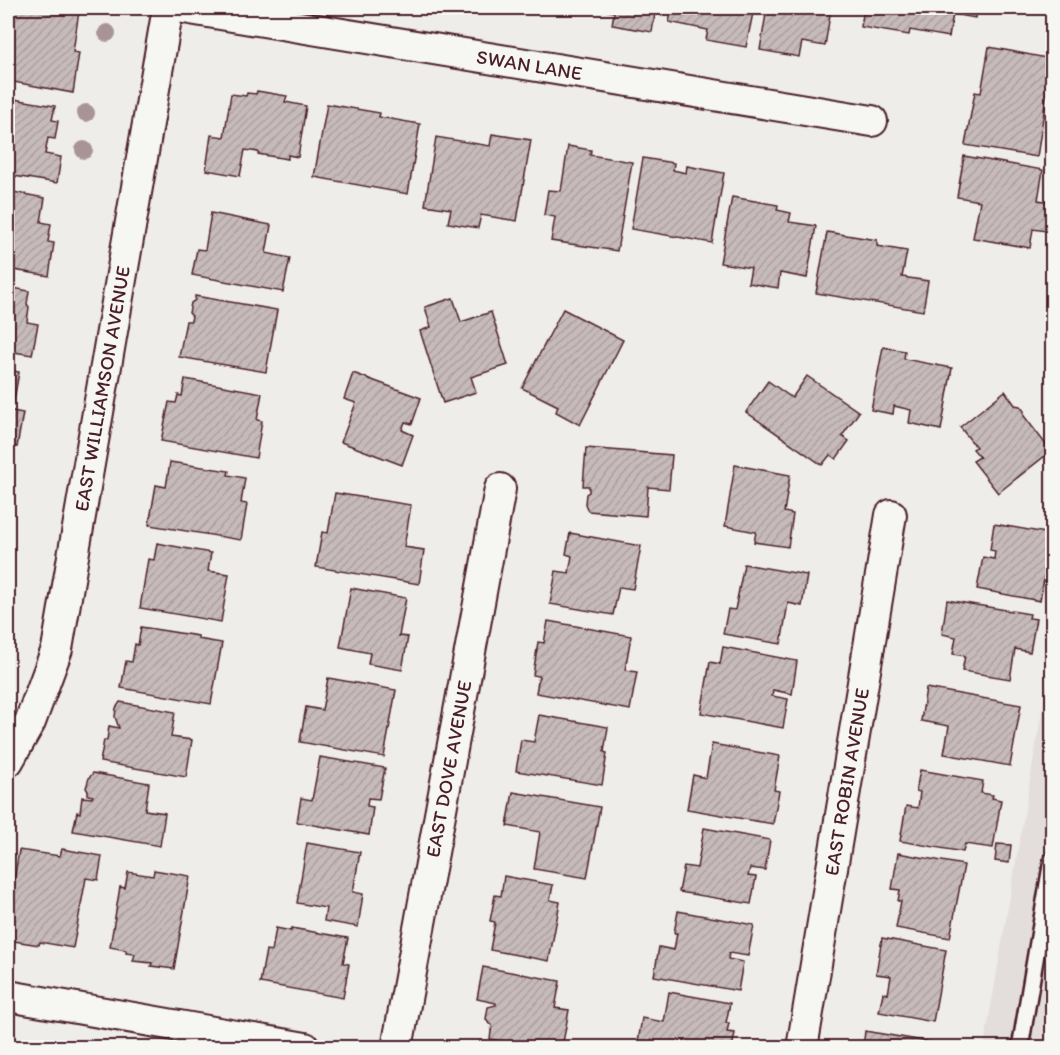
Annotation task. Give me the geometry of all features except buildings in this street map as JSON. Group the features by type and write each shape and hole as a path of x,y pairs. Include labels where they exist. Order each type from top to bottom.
{"street":[{"name":"EAST WILLIAMSON AVENUE","path":"8,761 30,722 57,649 168,8"},
{"name":"SWAN LANE","path":"184,8 872,121"},
{"name":"EAST DOVE AVENUE","path":"397,1047 500,489"},
{"name":"EAST ROBIN AVENUE","path":"802,1047 891,515"},
{"path":"8,996 305,1047"}],"lane":[{"path":"1020,1047 1053,860"}],"shaded area":[{"path":"1052,652 1052,1047 984,1047"}]}
